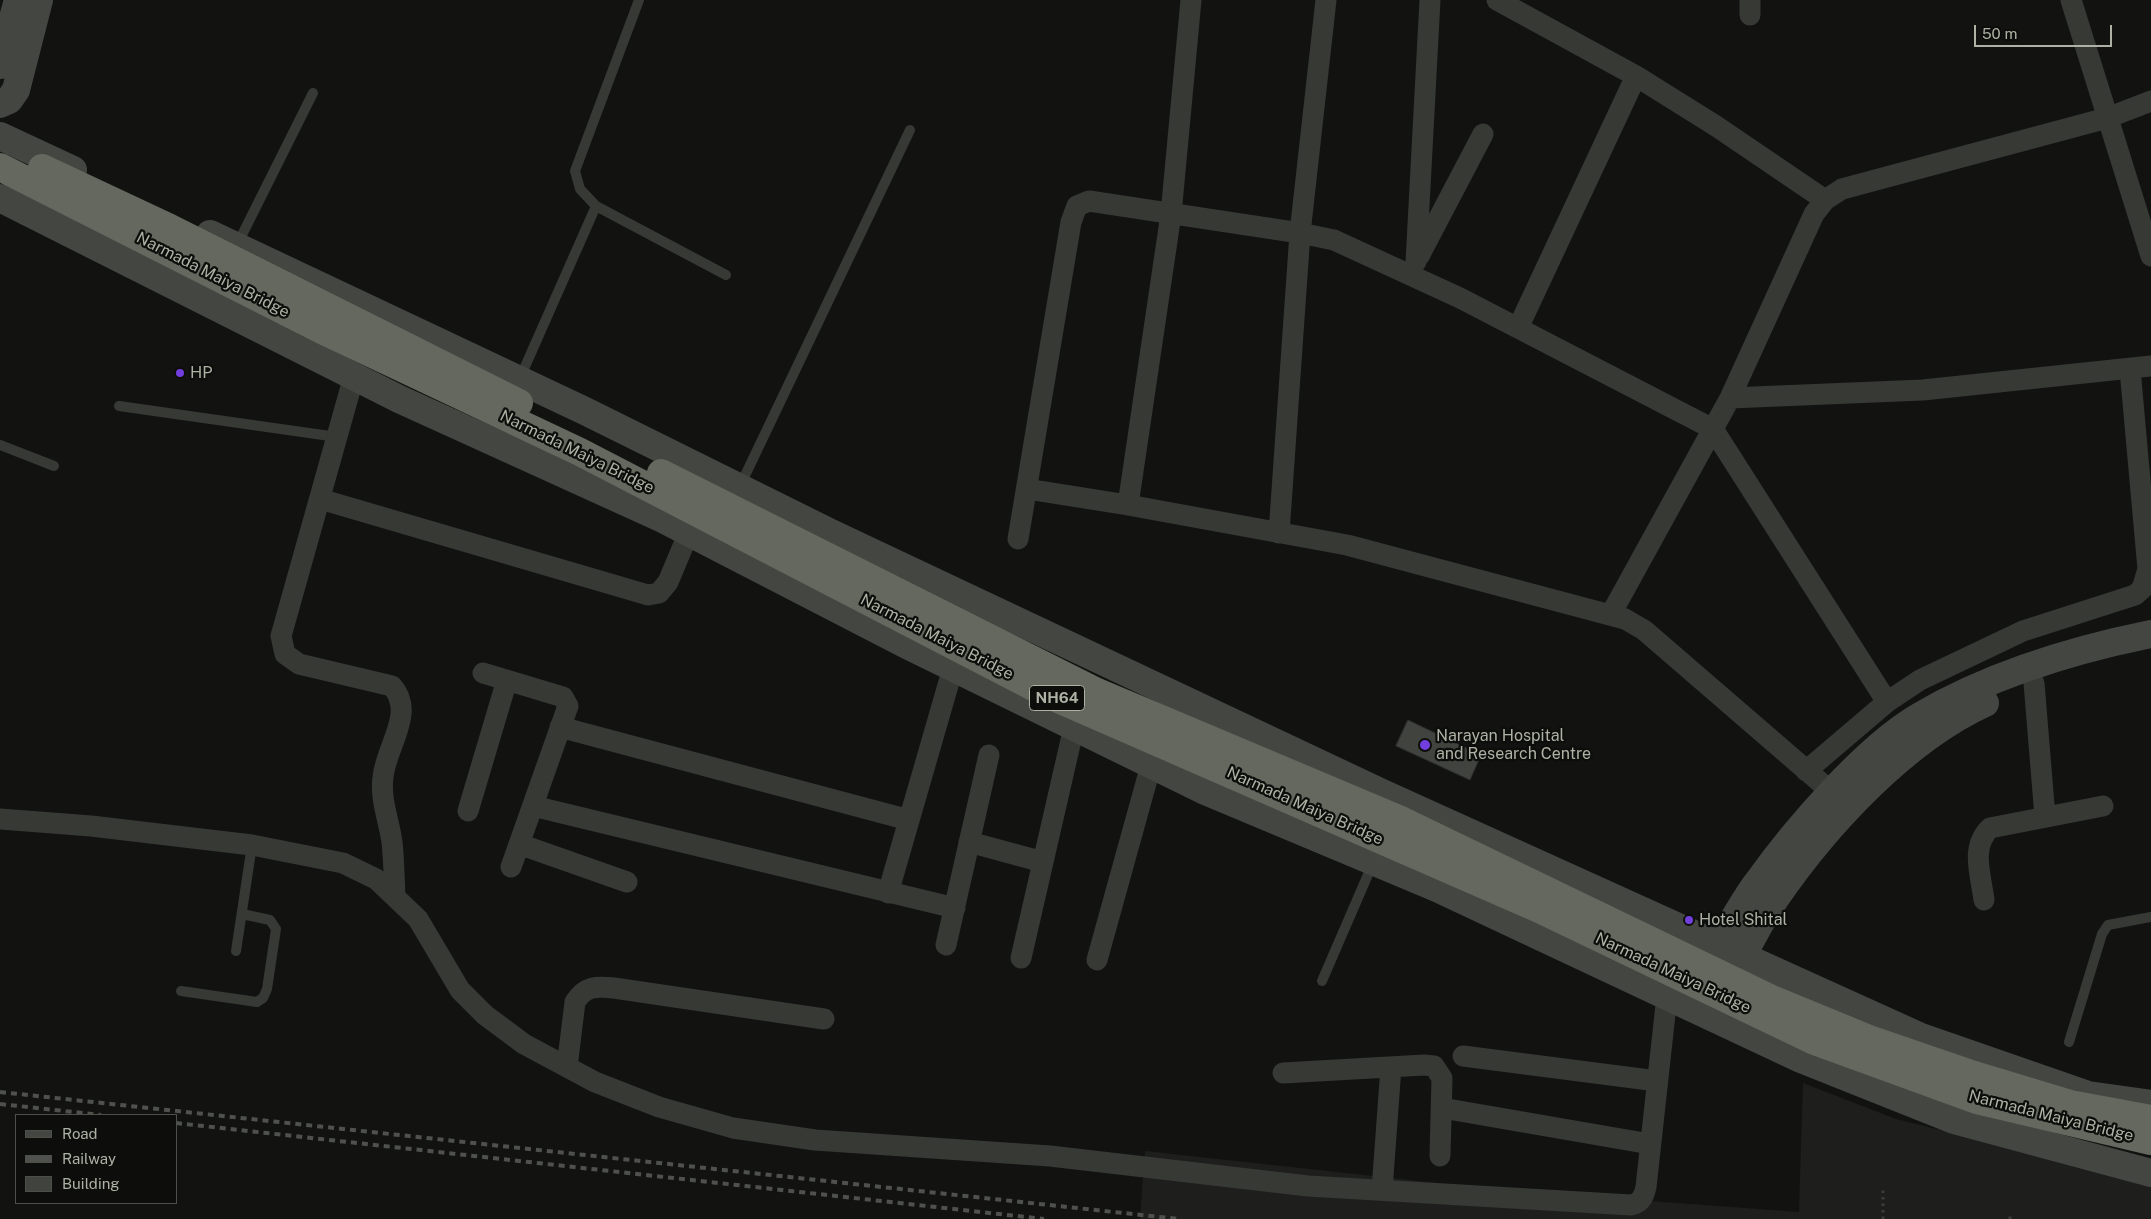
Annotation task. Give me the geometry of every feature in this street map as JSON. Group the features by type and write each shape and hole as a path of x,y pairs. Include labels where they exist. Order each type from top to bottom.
{"highway":[{"name":"NH64","path":"0,148 179,233 828,555 1097,692 1403,821 1774,1000 1869,1039 1983,1077 2070,1104 2151,1119"},
{"name":"Narmada Maiya Bridge","path":"0,167 322,330 580,452 1052,696 1538,909 1812,1040 1978,1100 2151,1141"}],"street":[{"path":"0,65 18,0"},
{"path":"0,104 9,100 16,90 39,0"},
{"path":"1128,505 1171,214 1191,0"},
{"path":"1279,533 1300,233 1326,0"},
{"path":"1413,268 1430,0"},
{"path":"1497,0 1636,76 1716,126 1825,200"},
{"path":"2072,0 2151,256"},
{"path":"1518,328 1636,76"},
{"path":"1611,614 1730,398 1814,214 1825,200 1842,189 2107,118 2151,101"},
{"path":"1413,268 1484,134"},
{"path":"0,136 519,379 739,487 1382,793 1921,1037 2088,1095 2151,1104"},
{"name":"NH64","path":"0,198 354,376 689,532 953,668 1203,790 1437,888 1801,1059 1954,1120 2151,1173"},
{"path":"1018,539 1072,222 1077,206 1089,201 1300,233 1334,240 1413,268 1518,328 1713,428 1887,702"},
{"path":"1730,398 1923,390 2151,366"},
{"path":"1806,771 1887,702 1920,680 2023,631 2135,595 2142,589 2148,569 2130,369"},
{"path":"354,376 281,636 285,654 299,664 392,686 401,696 402,711 383,776 383,804 392,842 394,896"},
{"path":"1027,489 1128,505 1347,545 1625,619 1644,630 1841,800"},
{"path":"320,499 648,595 659,593 668,582 689,532"},
{"path":"0,819 91,826 252,845 343,864 376,879 418,919 460,990 485,1015 524,1044 595,1082 659,1107 733,1128 815,1140 1050,1156 1308,1186 1631,1205 1637,1204 1644,1195 1657,1081 1674,1000 1730,951 1776,899 1874,751 1919,717 1960,696 2027,668 2116,641 2151,634"},
{"path":"1841,800 1894,763 1935,731 1983,704 2034,683 2151,651"},
{"path":"888,893 953,668"},
{"path":"483,673 563,697 568,706 512,867"},
{"path":"468,811 507,680"},
{"path":"2034,683 2045,817"},
{"path":"560,727 909,820"},
{"path":"1021,958 1074,727"},
{"path":"946,945 989,755"},
{"path":"1097,960 1151,765"},
{"path":"533,806 955,908"},
{"path":"1984,900 1978,850 1984,834 1990,828 2104,806"},
{"path":"969,842 1043,862"},
{"path":"519,844 627,882"},
{"path":"1706,1014 1730,951"},
{"path":"567,1067 575,1002 580,993 588,988 614,988 824,1020"},
{"path":"1463,1056 1657,1081"},
{"path":"1283,1074 1434,1066 1442,1078 1440,1156"},
{"path":"1382,1190 1391,1067"},
{"path":"1442,1108 1650,1144"}],"lane":[{"path":"639,0 575,171 580,189 596,206 726,275"},
{"path":"236,246 313,93"},
{"path":"739,487 910,130"},
{"path":"519,379 596,206"},
{"path":"119,406 337,437"},
{"path":"0,445 54,466"},
{"path":"236,951 252,845"},
{"path":"1322,981 1374,862"},
{"path":"181,991 257,1002 263,998 276,929 270,920 242,914"},
{"path":"2069,1042 2102,934 2108,925 2151,917"}],"path":[{"path":"1883,1187 1883,1219"},
{"path":"2010,1214 2010,1219"}],"shaded area":[{"path":"1803,1083 1896,1119 2151,1182 2151,1219 1140,1219 1145,1151 1501,1190 1799,1212"}],"building":[{"path":"1408,720 1481,755 1470,780 1396,746"}],"railway":[{"path":"0,1092 1179,1219"},
{"path":"0,1104 92,1114"},
{"path":"178,1123 1044,1219"}],"place":[{"name":"HP","path":"180,373"},
{"name":"Narayan Hospital and Research Centre","path":"1425,745"},
{"name":"Hotel Shital","path":"1689,920"}]}
